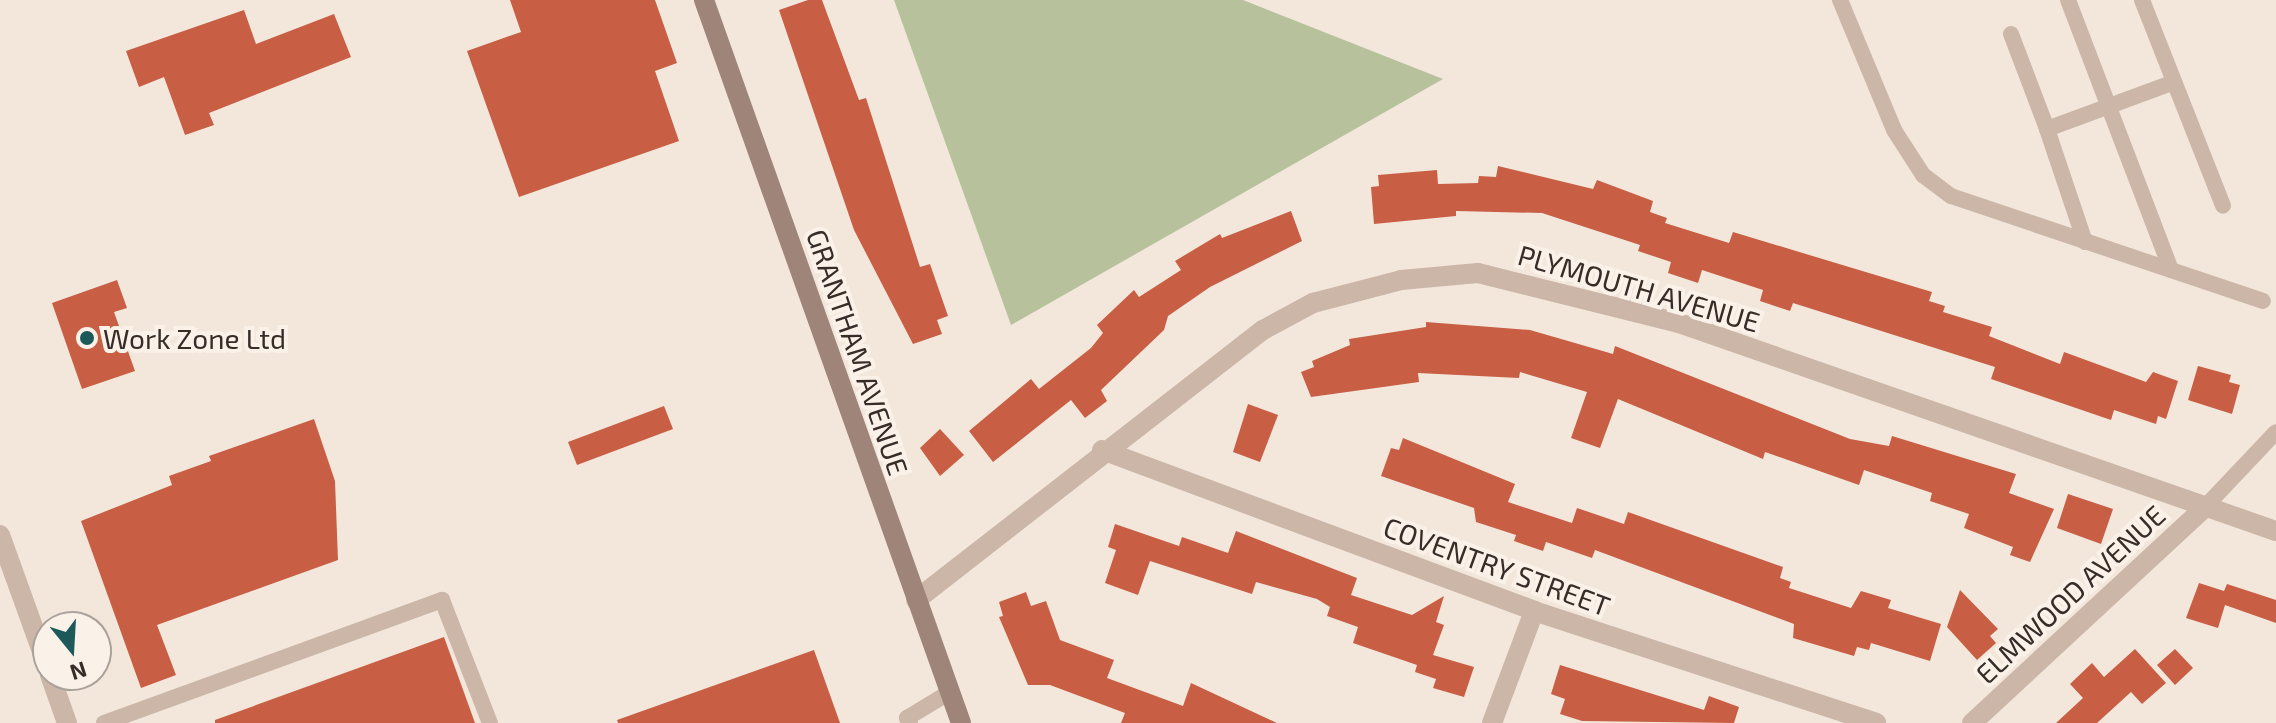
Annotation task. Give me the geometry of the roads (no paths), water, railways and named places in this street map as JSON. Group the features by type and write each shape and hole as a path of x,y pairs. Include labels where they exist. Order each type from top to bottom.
{"street":[{"name":"GRANTHAM AVENUE","path":"704,0 961,723"},
{"name":"PLYMOUTH AVENUE","path":"916,600 1215,363 1313,303 1401,280 1478,273 1679,323 2276,531"},
{"name":"COVENTRY STREET","path":"1102,450 1534,611 1876,723"},
{"name":"ELMWOOD AVENUE","path":"1972,723 2205,507"},
{"path":"0,535 32,624"},
{"path":"1492,723 1534,611"},
{"path":"56,691 67,723"}],"lane":[{"path":"1840,0 1894,130 1923,175 1951,196 2263,301"},
{"path":"2068,0 2171,270"},
{"path":"2142,0 2223,206"},
{"path":"2011,34 2085,242"},
{"path":"2047,129 2174,82"},
{"path":"2205,507 2276,432"},
{"path":"104,723 442,600 490,723"},
{"path":"906,721 950,692"}],"place":[{"name":"Work Zone Ltd","path":"87,338"}]}
